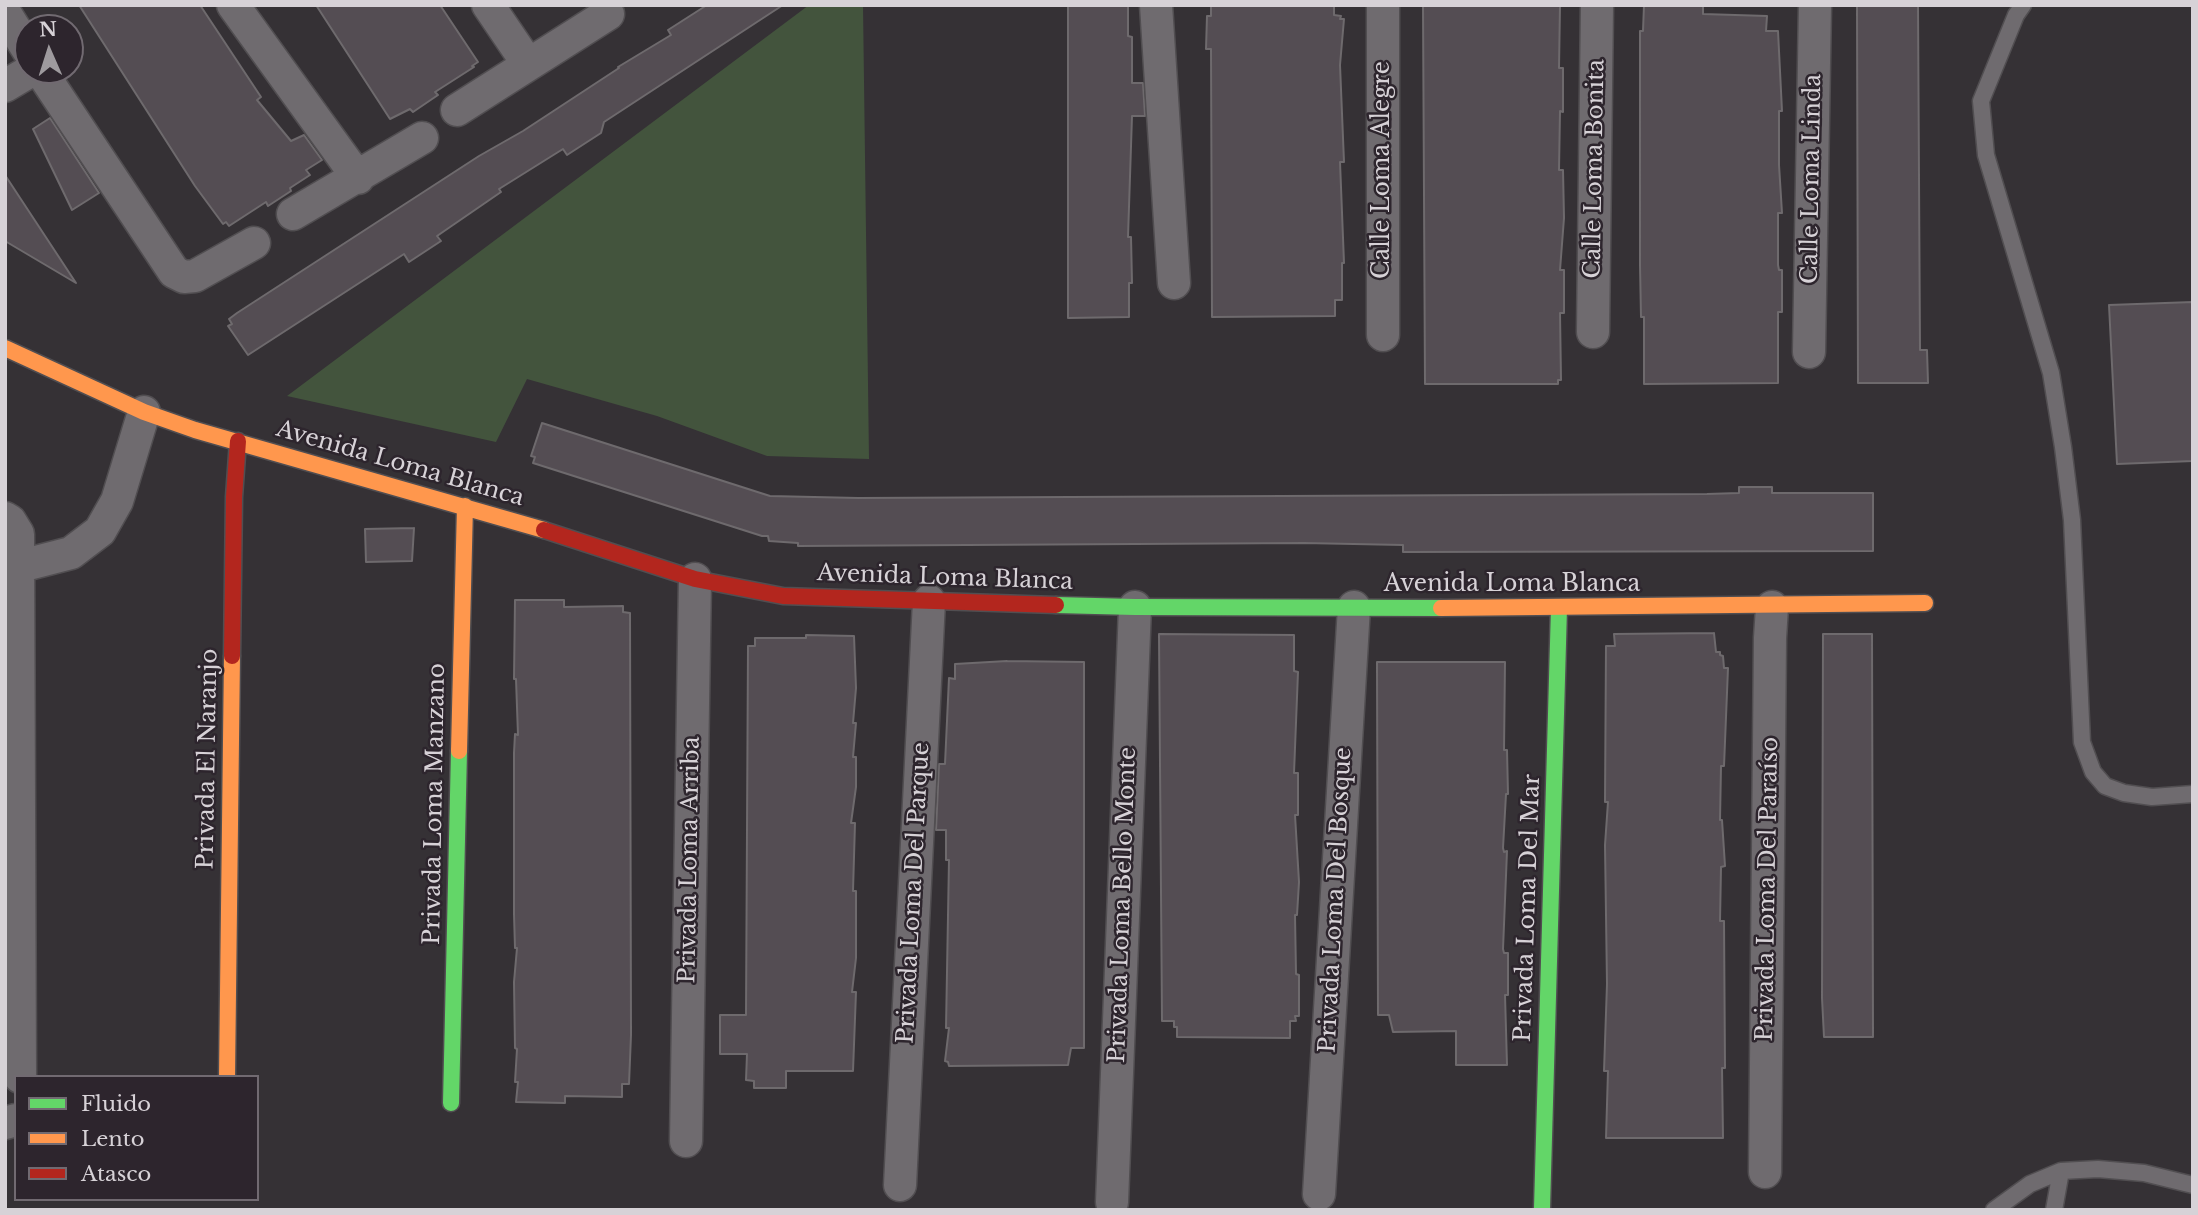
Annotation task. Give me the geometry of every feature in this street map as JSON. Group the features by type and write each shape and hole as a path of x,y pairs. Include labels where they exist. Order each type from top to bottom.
{"street":[{"path":"233,5 358,178"},
{"path":"488,5 528,64"},
{"path":"1156,5 1174,283"},
{"name":"Calle Loma Alegre","path":"1383,5 1383,335"},
{"name":"Calle Loma Bonita","path":"1592,332 1597,5"},
{"name":"Calle Loma Linda","path":"1809,352 1815,5"},
{"path":"457,110 608,14"},
{"path":"49,84 174,272 184,277 195,276 254,243"},
{"path":"293,214 422,138"},
{"name":"Avenida Loma Blanca","path":"5,348 144,412 195,430 465,506 695,579 783,596 1135,607 1772,607 1925,603"},
{"path":"12,569 71,553 100,531 117,502 144,412"},
{"name":"Privada El Naranjo","path":"227,1075 233,496 238,441"},
{"name":"Privada Loma Manzano","path":"450,1103 465,506"},
{"path":"5,518 18,534 12,569 20,699 20,1075"},
{"name":"Privada Loma Arriba","path":"686,1141 695,579"},
{"name":"Privada Loma Del Parque","path":"900,1185 929,601"},
{"name":"Privada Loma Bello Monte","path":"1112,1202 1135,607"},
{"name":"Privada Loma Del Bosque","path":"1319,1194 1354,607"},
{"name":"Privada Loma Del Paraíso","path":"1765,1172 1772,607"},
{"name":"Privada Loma Del Mar","path":"1542,1208 1559,608"}],"lane":[{"path":"2023,5 2016,15 1981,101 1982,115 1986,155 2051,373 2063,447 2072,520 2082,742 2093,772 2105,786 2124,793 2152,797 2193,794"},
{"path":"1994,1210 2030,1184 2061,1171 2098,1169 2144,1173 2193,1185"},
{"path":"2054,1210 2061,1171"}],"green space":[{"path":"809,5 863,5 869,459 767,456 657,416 527,379 496,442 287,396"}],"building":[{"path":"79,5 200,5 261,97 257,100 291,141 304,135 322,160 306,170 310,175 268,206 266,202 229,226 226,222 223,224 195,186"},
{"path":"316,5 440,5 478,62 435,92 438,95 413,112 410,109 390,119"},
{"path":"707,5 783,5 604,122 601,133 567,155 563,149 499,189 501,192 437,236 441,241 409,262 404,254 248,355 228,326 232,324 229,319 671,35 668,30"},
{"path":"1068,5 1128,5 1128,36 1132,37 1132,83 1143,83 1145,116 1132,116 1128,237 1131,237 1132,283 1129,283 1129,317 1068,318"},
{"path":"1211,5 1334,5 1334,15 1344,19 1340,65 1344,162 1340,162 1344,263 1342,300 1335,300 1335,316 1212,317 1211,49 1206,49 1207,16 1211,16"},
{"path":"1423,5 1560,5 1559,68 1563,68 1563,112 1560,111 1559,170 1563,170 1564,218 1560,270 1564,270 1564,313 1560,313 1561,380 1558,380 1558,384 1425,384"},
{"path":"1644,5 1703,5 1703,14 1767,16 1766,31 1778,31 1782,111 1779,111 1779,165 1782,213 1778,213 1778,265 1779,270 1782,270 1782,312 1778,312 1778,383 1644,384 1644,317 1641,317 1640,265 1640,31 1643,31"},
{"path":"1857,5 1918,5 1920,350 1927,350 1928,383 1858,383"},
{"path":"50,118 99,193 72,210 33,129"},
{"path":"5,175 76,283 5,241"},
{"path":"2193,302 2193,461 2117,464 2109,305"},
{"path":"542,423 770,496 858,498 1707,494 1739,493 1739,487 1772,487 1772,493 1873,493 1873,551 1403,552 1403,545 1304,543 798,546 798,543 769,541 768,536 533,463 535,457 531,456"},
{"path":"414,528 412,561 366,562 365,529"},
{"path":"515,600 564,600 564,607 623,606 623,612 630,613 631,1035 629,1084 622,1084 622,1097 565,1096 565,1103 516,1102 518,1082 515,1082 517,1049 514,982 517,948 514,914 514,753 515,734 518,735 514,679"},
{"path":"1714,633 1716,652 1723,656 1724,668 1728,668 1720,820 1725,866 1721,867 1720,921 1724,921 1723,1138 1606,1138 1606,646 1615,646 1614,634"},
{"path":"1159,634 1294,635 1294,671 1298,672 1294,773 1298,773 1298,815 1295,815 1299,882 1295,915 1299,1016 1295,1016 1296,1021 1290,1021 1290,1038 1177,1037 1174,1021 1162,1021"},
{"path":"1823,634 1872,634 1873,1037 1824,1037"},
{"path":"806,635 854,636 856,688 853,723 856,723 853,757 856,757 856,787 851,823 855,823 853,891 856,891 856,958 852,992 856,992 853,1071 786,1071 786,1088 754,1088 754,1081 746,1080 747,1054 720,1054 720,1015 746,1015 748,646 755,646 755,638 806,638"},
{"path":"1007,661 1084,662 1084,1048 1071,1048 1068,1065 949,1066 945,1061 949,1028 946,1028 949,860 946,860 946,830 936,830 939,764 945,764 949,678 955,679 955,664"},
{"path":"1377,662 1505,662 1504,750 1507,750 1508,794 1503,848 1504,852 1507,851 1503,949 1504,953 1508,953 1508,995 1505,995 1507,1065 1456,1065 1456,1031 1393,1032 1389,1015 1378,1015"}],"traffic: fast":[{"path":"1056,605 1441,608"},
{"path":"1542,1208 1559,608"},
{"path":"451,1103 459,751"}],"traffic: slow":[{"path":"5,348 144,412 195,430 544,530"},
{"path":"459,751 465,506"},
{"path":"1441,608 1925,603"},
{"path":"227,1075 232,656"}],"traffic: jam":[{"path":"232,656 234,497 238,441"},
{"path":"544,530 695,579 783,596 1056,605"}]}
